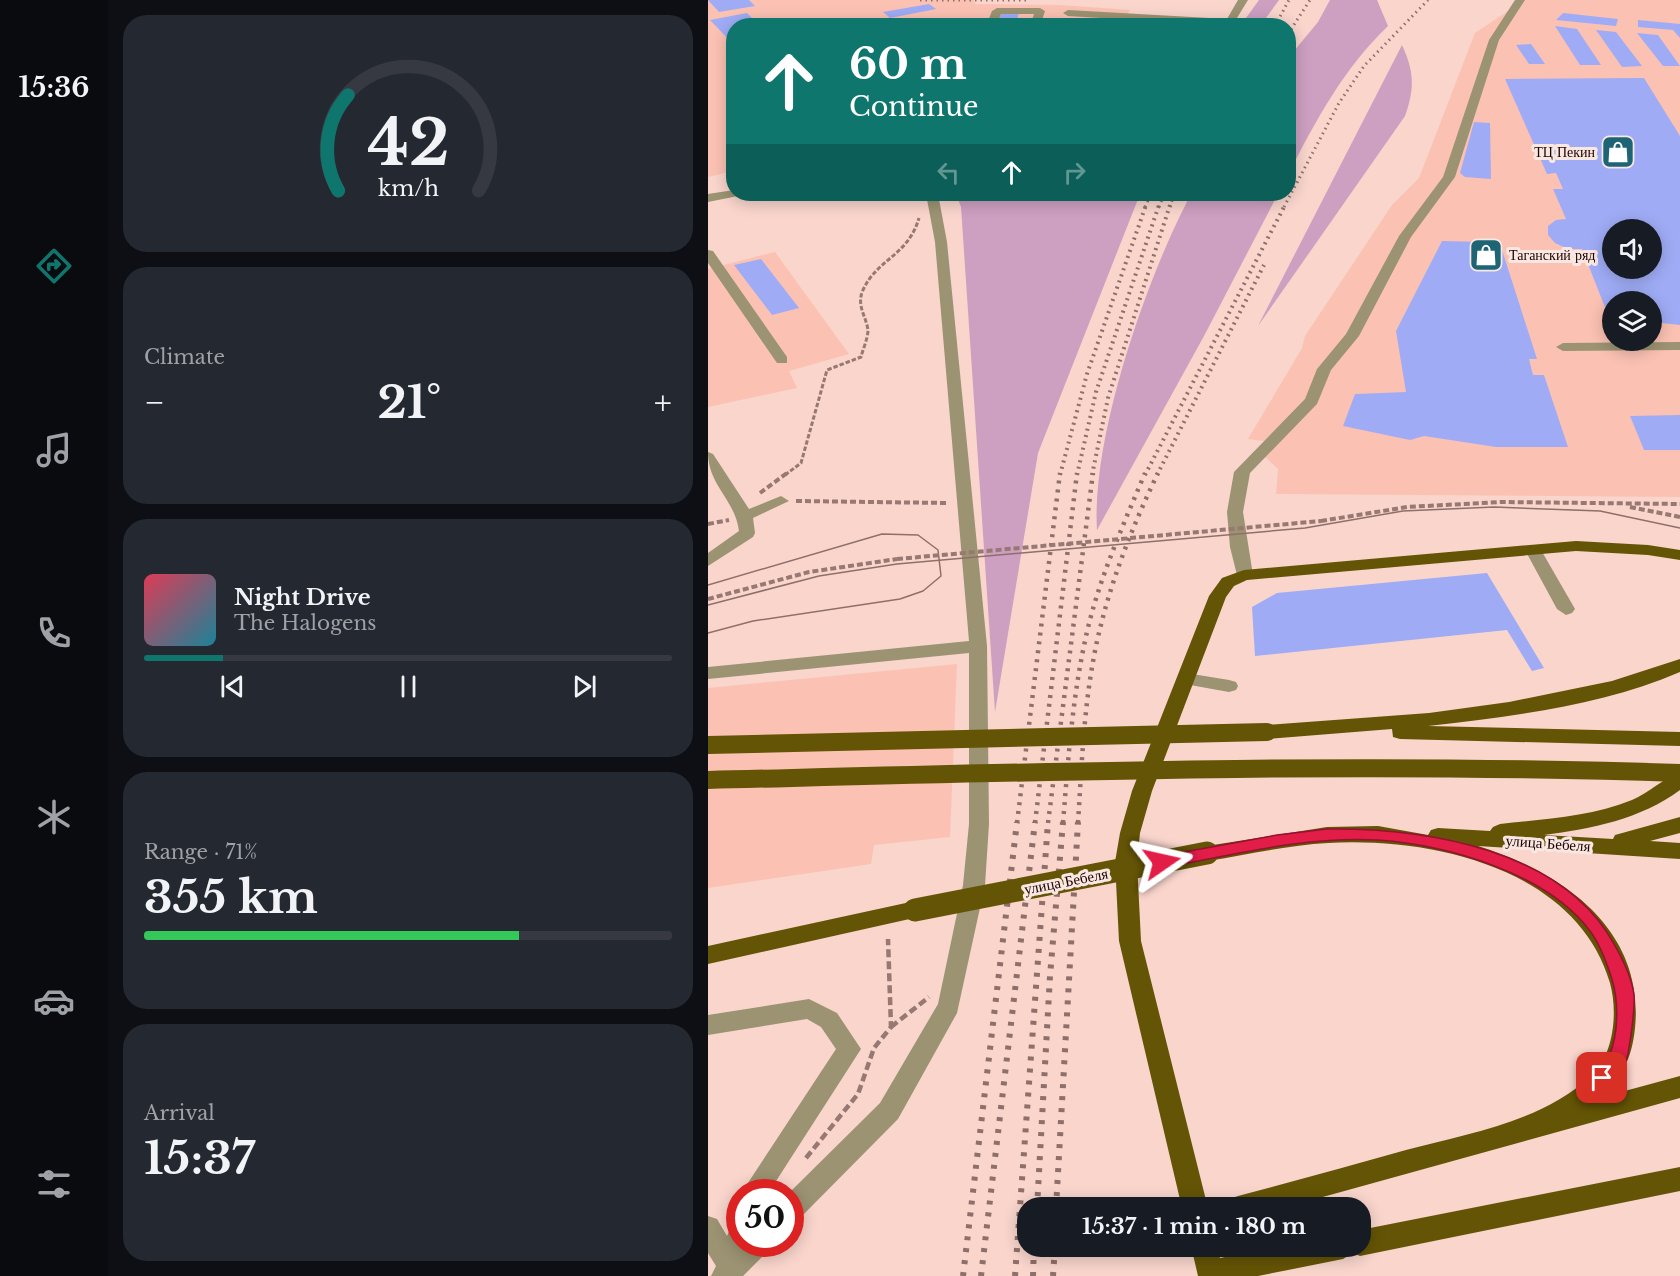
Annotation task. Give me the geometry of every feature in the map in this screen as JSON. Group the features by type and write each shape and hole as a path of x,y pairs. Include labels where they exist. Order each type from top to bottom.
{"main road":[{"path":"1192,1197 1130,941 1126,904 1130,833 1142,791 1218,596 1228,582 1244,575 1576,546 1611,547 1680,555"},
{"path":"1267,732 1453,718 1555,701 1619,686 1680,665"},
{"path":"708,745 1267,732 1498,733 1680,739"},
{"path":"708,780 1269,767 1493,767 1680,773"},
{"path":"1603,771 1680,780"},
{"path":"1458,837 1570,822 1616,813 1650,800 1680,780"},
{"path":"1576,845 1640,838 1680,825"},
{"path":"1378,834 1439,843 1529,874 1567,899 1596,926 1613,957 1625,993 1624,1028 1617,1061 1587,1095 1522,1130"},
{"name":"улица Бебеля","path":"708,955 915,910 1207,853 1327,835 1458,837 1680,851"},
{"path":"1278,1197 1680,1087"},
{"path":"1371,1241 1680,1179"},
{"path":"1206,1257 1210,1275 1293,1257"}],"street":[{"path":"1232,18 1243,0"},
{"path":"1244,575 1238,547 1235,512 1242,472 1312,400 1324,369 1352,336 1405,236 1449,177 1494,40 1520,0"},
{"path":"994,18 997,11 1040,11 1038,18"},
{"path":"1068,13 1141,18"},
{"path":"708,198 726,195"},
{"path":"804,1196 889,1111 949,1006 974,885 978,824 978,646 941,242 933,201"},
{"path":"708,254 782,360"},
{"path":"1563,347 1680,346"},
{"path":"708,457 745,516 747,533 708,561"},
{"path":"745,516 781,501"},
{"path":"1533,550 1566,609"},
{"path":"708,673 867,666 978,646"},
{"path":"1186,679 1229,686"},
{"path":"708,1025 809,1009 829,1020 849,1049 764,1179"},
{"path":"708,1228 728,1272"},
{"path":"728,1272 733,1257"},
{"path":"728,1272 744,1257"}],"path":[{"path":"745,516 761,492 801,463 827,370 861,357 868,331 860,313 867,278 905,248 919,226 920,215"},
{"path":"781,501 966,503"},
{"path":"708,598 809,572 897,559 1321,521 1407,507 1501,502 1680,504"},
{"path":"1623,505 1680,517"},
{"path":"806,1158 858,1094 874,1048 891,1027 888,939"}],"shaded area":[{"path":"708,0 974,0 975,4 1060,5 1130,10 1125,18 726,18 726,173 708,177"},
{"path":"1259,0 1279,0 1266,18 1246,18"},
{"path":"1330,0 1377,0 1388,26 1344,77 1296,160 1296,49 1318,22"},
{"name":"Таганский ряд","path":"1518,0 1680,0 1680,497 1276,494 1278,469 1263,455 1271,442 1248,439 1302,348 1305,336 1392,205 1419,178 1475,33 1514,7"},
{"path":"1402,45 1412,80 1405,116 1258,326"},
{"path":"959,201 1137,201 1038,453 995,712 961,207"},
{"path":"1188,201 1274,201 1204,336 1097,530 1098,492 1103,450 1113,404 1140,312"},
{"path":"775,252 849,354 789,371 797,388 708,407 708,269"},
{"path":"957,664 950,837 874,845 871,864 708,888 708,688"}],"building":[{"path":"708,0 749,0 755,6 719,12"},
{"path":"929,4 936,9 890,18 883,12"},
{"path":"1002,12 1019,13 1017,18 999,18"},
{"path":"747,13 752,18 726,18 726,37 710,20"},
{"path":"1563,13 1618,19 1616,26 1556,20"},
{"path":"1638,20 1680,24 1680,38 1673,30 1638,27"},
{"path":"1555,26 1577,29 1601,65 1580,65"},
{"path":"1596,30 1616,32 1642,66 1622,67"},
{"path":"1637,33 1658,35 1680,66 1663,66"},
{"path":"1531,44 1545,64 1529,64 1516,45"},
{"path":"1644,78 1680,136 1680,325 1662,323 1662,291 1602,291 1602,300 1582,249 1568,249 1555,243 1548,235 1548,226 1556,220 1566,219 1553,189 1563,189 1556,173 1547,174 1505,79"},
{"path":"1474,122 1490,123 1491,179 1465,177 1460,173"},
{"path":"1442,241 1484,242 1502,250 1537,359 1529,359 1533,375 1544,375 1568,447 1496,447 1424,436 1410,440 1343,426 1355,394 1406,392 1396,331"},
{"path":"761,259 799,308 772,315 734,265"},
{"path":"1680,415 1680,450 1644,450 1630,416"},
{"path":"1487,573 1544,668 1532,671 1507,630 1255,656 1252,607 1277,593"}],"tram line":[{"path":"939,560 1305,528 1403,511 1494,507 1600,511 1680,528"},
{"path":"708,585 882,534 918,535 938,550 939,560"},
{"path":"708,605 819,576 939,560"},
{"path":"708,633 753,621 900,599 923,591 941,576 939,560"}],"railway":[{"path":"920,0 1028,0"},
{"path":"1279,18 1289,0"},
{"path":"1296,22 1310,0"},
{"path":"1296,184 1339,103 1364,66 1428,0"},
{"path":"1145,207 1148,201"},
{"path":"1159,207 1161,201"},
{"path":"1170,207 1172,201"},
{"path":"1284,207 1287,201"},
{"path":"1060,475 1087,374 1146,205"},
{"path":"1077,475 1096,392 1159,205"},
{"path":"1092,475 1108,398 1170,205"},
{"path":"1145,475 1285,205"},
{"path":"1158,473 1264,265"},
{"path":"1017,823 1060,473"},
{"path":"1035,823 1077,473"},
{"path":"1048,823 1093,473"},
{"path":"1063,823 1074,709 1090,619 1103,577 1145,473"},
{"path":"1078,823 1087,706 1098,637 1109,595 1124,553 1158,473"},
{"path":"963,1276 1017,822"},
{"path":"981,1276 1035,822"},
{"path":"1015,1276 1048,822"},
{"path":"1038,1197 1050,976 1063,822"},
{"path":"1057,1197 1078,822"},
{"path":"1033,1276 1034,1257"},
{"path":"1053,1276 1054,1257"}],"place":[{"name":"ТЦ Пекин","path":"1618,152"},
{"name":"Таганский ряд","path":"1486,255"}],"route":[{"path":"1162,862 1277,841 1327,835 1378,834 1439,843 1529,874 1567,899 1596,926 1613,957 1625,993 1624,1028 1617,1061 1602,1078"}]}
